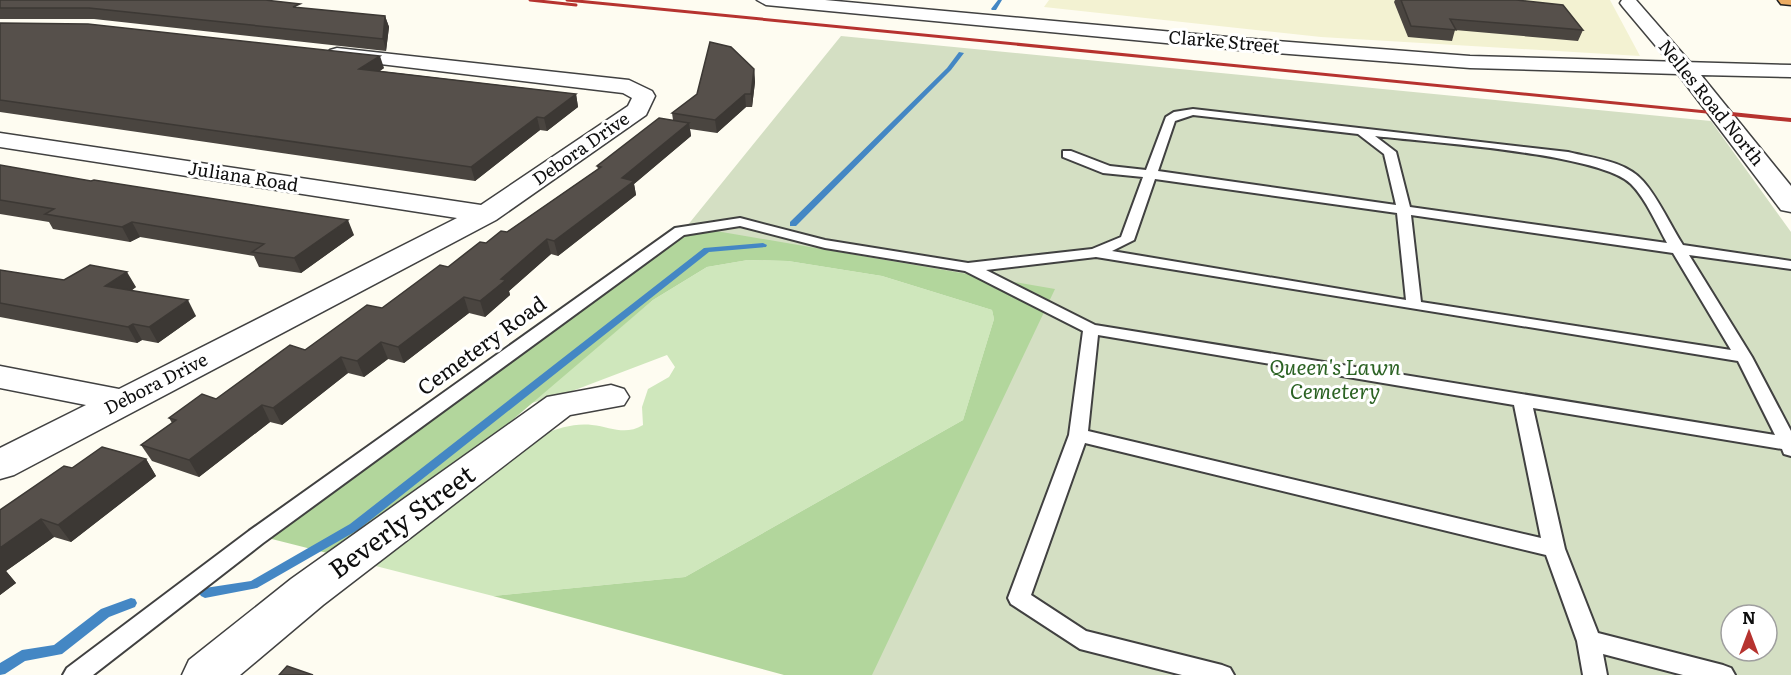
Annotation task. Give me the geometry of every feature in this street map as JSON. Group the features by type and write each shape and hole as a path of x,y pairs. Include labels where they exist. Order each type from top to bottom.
{"street":[{"name":"Clarke Street","path":"766,0 1239,44 1470,62 1791,70"},
{"name":"Nelles Road North","path":"1629,3 1683,66 1791,204"},
{"name":"Debora Drive","path":"0,465 486,214 638,110 644,96 629,87 320,52"},
{"name":"Juliana Road","path":"0,140 486,214"},
{"path":"0,377 123,401"},
{"name":"Beverly Street","path":"206,675 307,592 560,405 611,397"}],"lane":[{"path":"1096,253 1127,240 1170,118 1178,114 1215,113 1568,156 1628,174 1638,183 1682,251 1743,357 1790,446"},
{"path":"1352,130 1376,140 1390,152 1404,210 1414,306"},
{"path":"1390,152 1404,142 1425,139"},
{"path":"1067,154 1107,170 1150,174 1791,265"},
{"name":"Cemetery Road","path":"75,675 256,537 680,231 740,222 825,244 968,267"},
{"path":"1127,240 1154,262"},
{"path":"968,267 1096,253 1414,306 1743,357"},
{"path":"968,267 1091,328 1522,398 1790,446"},
{"path":"1091,328 1078,435 1019,598 1080,639 1222,675"},
{"path":"1522,398 1554,549 1589,641 1594,675"},
{"path":"1078,435 1554,549"},
{"path":"1589,641 1723,675"}],"green space":[{"path":"1049,0 1610,0 1640,56 1321,37 1044,7"},
{"name":"Queen's Lawn Cemetery","path":"841,36 1711,121 1791,232 1791,675 872,675 1055,289 687,226"},
{"path":"687,226 1164,299 1774,595 1776,603 1719,603 1719,663 1779,663 1779,619 1791,675 784,675 493,596 685,577 963,420 994,319 992,310 882,276 788,261 748,260 707,267 653,300 476,451 331,554 256,535"},
{"path":"748,260 788,261 882,276 992,310 994,319 963,420 685,577 493,596 364,563 544,434 579,425 630,430 643,425 642,407 648,389 669,377 675,367 667,355 567,393 528,404 653,300 707,267"}],"building":[{"path":"0,0 265,0 300,4 293,7 385,16 383,39 89,8 0,8"},
{"path":"1401,0 1516,0 1563,5 1583,30 1450,19 1456,30 1411,26"},
{"path":"0,23 88,24 380,56 359,69 576,94 544,118 537,117 471,167 0,100"},
{"path":"710,42 731,47 754,69 751,94 745,94 715,120 672,113 697,94"},
{"path":"659,118 689,123 622,178 634,181 554,241 547,239 501,279 506,280 480,301 464,297 398,347 381,342 357,361 341,357 273,408 262,405 189,460 141,445 176,420 169,418 202,394 216,399 290,345 305,350 367,305 382,308 440,265 448,267 480,242 486,243 501,231 507,232 601,167 597,166"},
{"path":"0,165 348,220 294,258 252,252 264,244 132,222 122,227 45,214 54,209 0,200"},
{"path":"90,265 127,272 105,286 188,300 149,327 133,324 128,327 0,303 0,270 64,280"},
{"path":"102,447 146,459 58,525 41,519 0,548 0,510 64,466 72,468"},
{"path":"287,666 313,675 279,675"}],"waterway":[{"path":"994,9 1000,0"},
{"path":"793,224 949,69 961,53"},
{"path":"205,593 253,585 354,527 707,250 763,245"},
{"path":"0,670 22,656 57,650 105,613 131,603"}],"railway":[{"path":"530,0 576,5"},
{"path":"567,0 1727,114"},
{"path":"1712,112 1791,120"}]}
